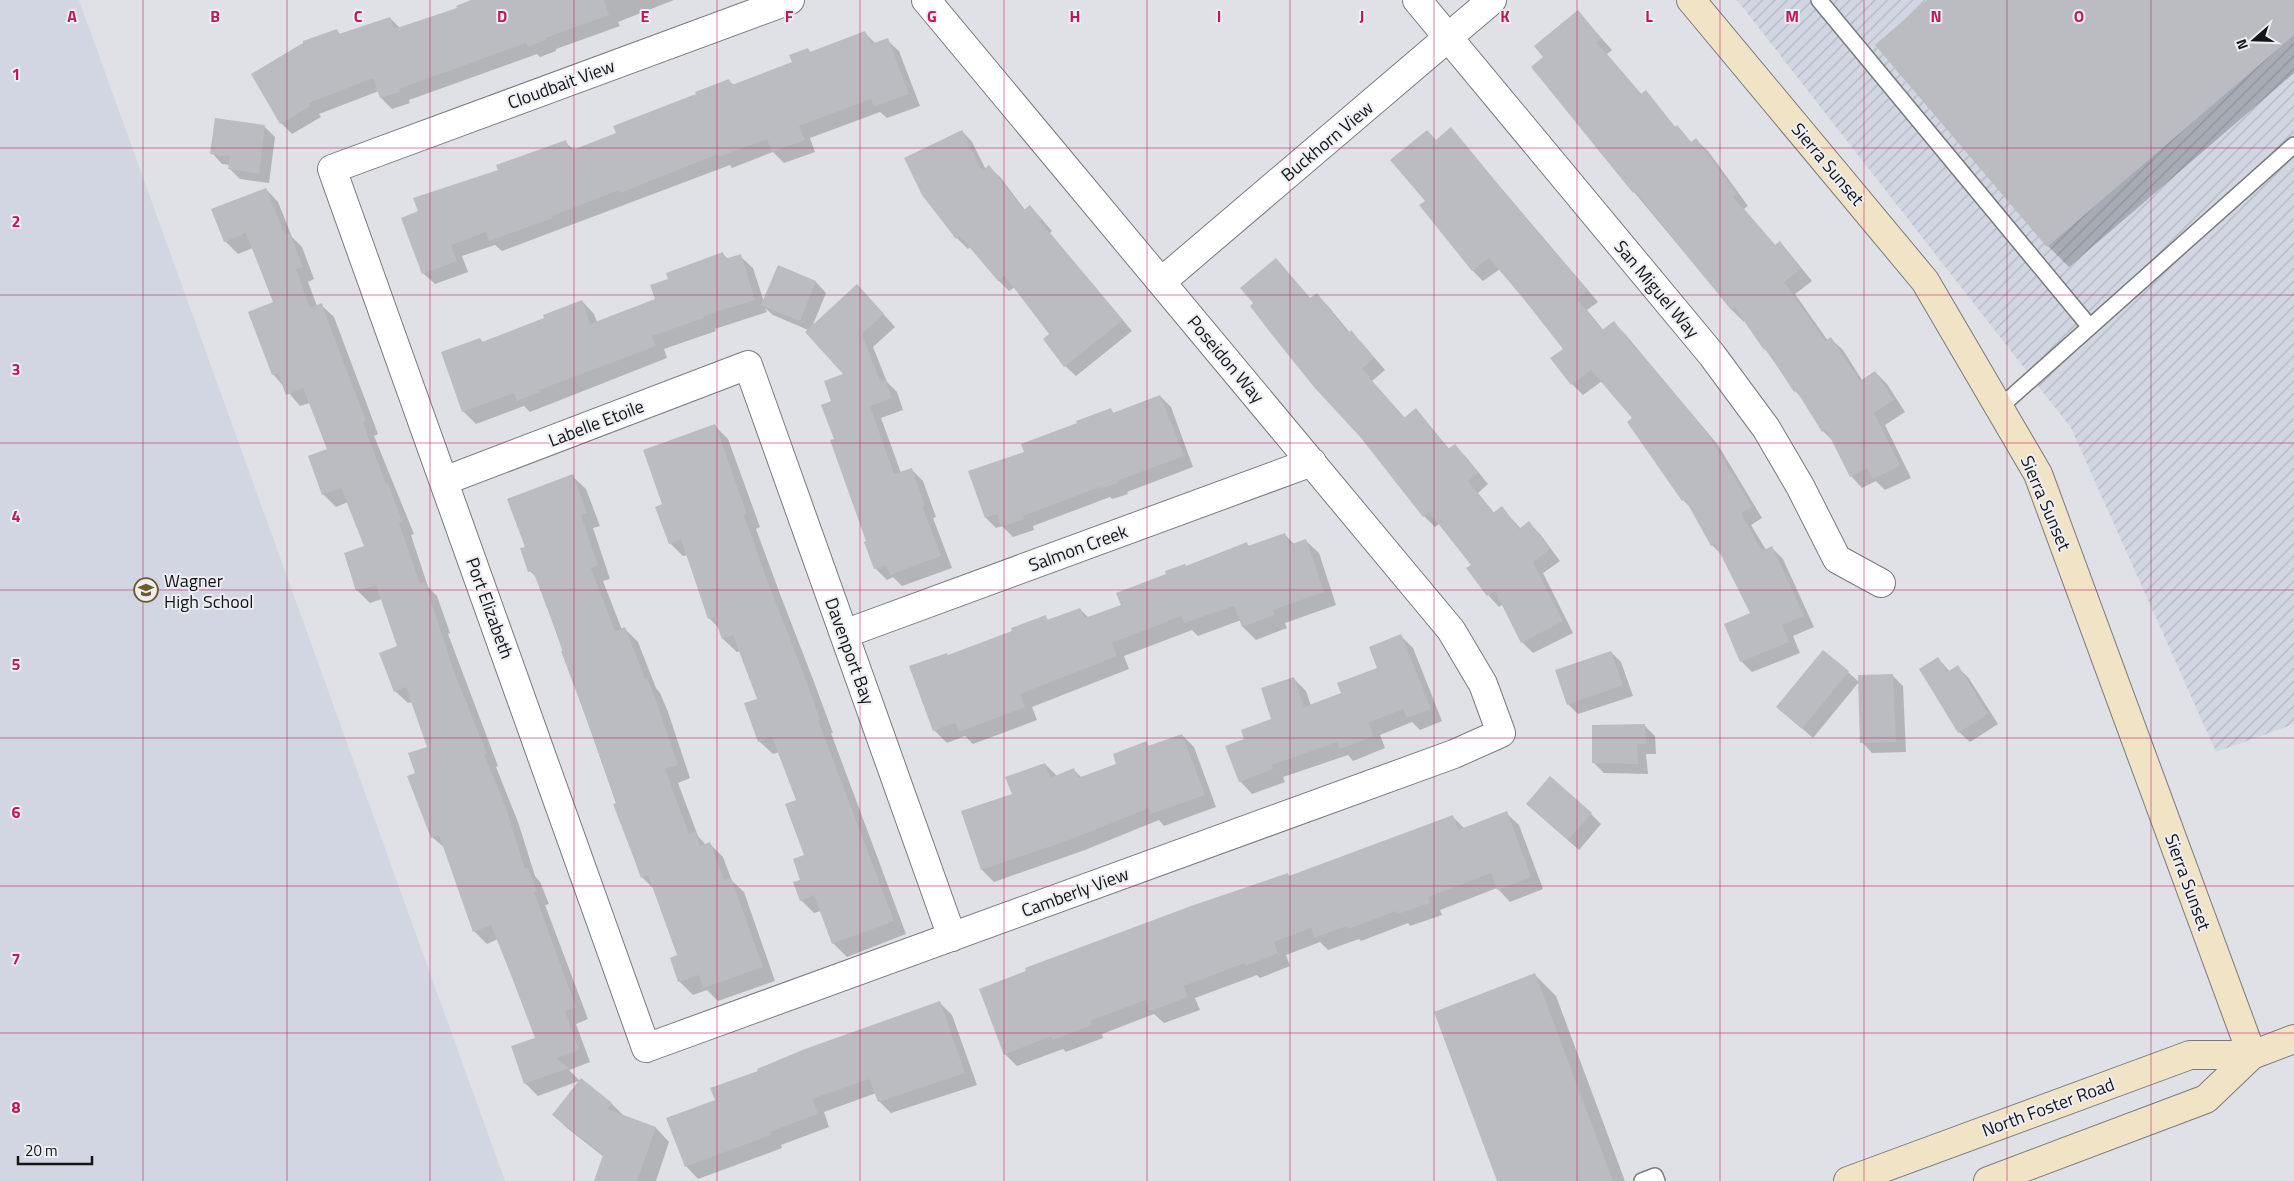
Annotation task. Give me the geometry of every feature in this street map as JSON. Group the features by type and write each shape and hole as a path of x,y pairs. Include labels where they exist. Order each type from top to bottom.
{"street":[{"name":"Cloudbait View","path":"332,169 790,0"},
{"name":"Poseidon Way","path":"926,0 1451,630 1484,684 1501,733"},
{"name":"San Miguel Way","path":"1416,0 1712,355 1766,428 1800,486 1837,559 1881,584"},
{"name":"Buckhorn View","path":"1161,282 1492,0"},
{"name":"Sierra Sunset","path":"1691,0 1925,281 2038,474 2252,1055"},
{"name":"Port Elizabeth","path":"332,169 646,1048"},
{"name":"Labelle Etoile","path":"444,480 748,365"},
{"name":"Davenport Bay","path":"748,365 952,937"},
{"name":"Salmon Creek","path":"844,634 1312,462"},
{"name":"Camberly View","path":"646,1048 1454,754 1501,733"},
{"name":"North Foster Road","path":"1848,1181 2190,1055 2252,1055 2294,1039"},
{"name":"North Foster Road","path":"1988,1181 2206,1098 2252,1055"}],"lane":[{"path":"1819,0 2090,327"},
{"path":"1999,408 2294,145"},
{"path":"1642,1181 1655,1176 1657,1181"}],"shaded area":[{"name":"Wagner High School","path":"0,0 79,0 505,1181 0,1181"},
{"path":"1737,0 2294,0 2294,724 2216,752 2071,428"}],"building":[{"path":"471,0 604,0 609,15 545,38 546,40 528,47 526,43 399,89 400,92 380,98 373,78 309,103 311,106 280,124 251,74 303,43 303,41 337,29 339,34 390,17 394,29 457,8 456,6"},
{"path":"1927,0 2294,0 2294,35 2047,247 1875,45"},
{"path":"1578,10 1601,38 1596,42 1641,94 1646,90 1675,127 1677,125 1691,142 1696,138 1737,194 1733,197 1775,245 1780,241 1801,269 1784,282 1825,341 1831,337 1860,381 1875,371 1894,400 1874,413 1900,466 1873,479 1867,468 1850,477 1826,429 1822,432 1796,390 1794,392 1766,349 1764,350 1735,308 1732,311 1531,67 1543,57 1534,46"},
{"path":"865,31 871,44 888,38 909,94 874,107 871,99 799,126 805,140 772,152 767,139 719,157 718,154 620,193 619,190 552,216 553,218 489,241 486,232 451,245 457,261 422,274 401,218 418,211 413,198 498,170 496,165 566,140 570,151 616,133 613,126 696,94 695,92 729,79 732,85 792,62 789,55 808,48 810,52"},
{"path":"215,118 265,125 259,174 228,169 230,156 210,154"},
{"path":"1451,127 1542,238 1588,290 1577,299 1602,330 1614,321 1636,350 1707,433 1752,507 1741,513 1762,551 1772,546 1804,616 1782,625 1789,642 1740,662 1724,624 1750,613 1715,543 1711,546 1685,499 1682,501 1627,422 1632,418 1591,370 1571,385 1550,358 1563,349 1523,298 1489,258 1472,271 1419,205 1425,201 1390,160 1427,130 1436,140"},
{"path":"962,130 982,171 989,165 1024,210 1030,205 1042,220 1040,222 1123,320 1064,367 1043,339 1049,334 1005,276 998,281 960,236 956,239 922,195 904,158"},
{"path":"266,188 285,235 290,233 303,267 296,269 310,308 322,303 366,421 363,423 402,521 399,523 420,584 425,582 453,669 487,754 484,754 506,808 525,869 528,868 537,891 534,892 576,1007 565,1011 579,1050 556,1058 569,1068 524,1084 511,1046 535,1038 491,925 473,932 439,835 431,838 407,776 415,773 408,753 427,747 406,687 394,692 379,653 397,646 376,585 356,591 344,553 364,546 341,488 322,495 308,456 327,449 303,388 286,395 278,373 272,375 248,312 273,302 246,233 224,242 211,209"},
{"path":"723,252 725,259 741,254 755,300 703,316 704,318 652,336 656,346 539,390 540,392 517,401 514,393 462,412 441,352 480,338 482,342 544,318 543,315 582,300 590,324 655,299 650,285 668,279 666,273"},
{"path":"1276,258 1310,298 1317,293 1348,333 1351,330 1374,358 1362,369 1404,418 1416,408 1448,449 1455,444 1478,473 1468,481 1493,513 1502,506 1519,529 1529,521 1550,549 1533,562 1563,621 1521,643 1495,591 1487,596 1466,568 1471,565 1429,512 1423,517 1361,438 1314,387 1269,331 1250,306 1253,303 1240,288"},
{"path":"778,265 816,281 800,321 761,305"},
{"path":"857,284 884,314 862,334 880,381 885,379 892,398 870,406 894,474 912,468 925,506 922,506 941,556 890,575 886,565 874,569 830,440 834,439 821,405 831,401 824,381 843,374 805,332"},
{"path":"1160,395 1184,456 1117,481 1118,483 1100,489 1099,487 1023,516 1025,519 1001,527 997,514 985,518 968,471 1024,452 1021,444 1077,423 1076,421 1111,408 1113,413"},
{"path":"715,424 747,514 744,515 767,580 894,921 832,944 814,895 800,901 793,882 800,880 793,859 804,855 785,804 796,800 772,737 758,742 744,703 757,699 733,635 722,639 714,617 708,619 681,539 669,544 655,507 662,504 643,450"},
{"path":"573,474 587,513 581,515 598,565 591,568 615,631 625,627 645,679 647,678 655,698 678,765 665,769 689,834 695,831 700,846 710,842 724,880 731,878 763,967 703,988 699,975 678,982 670,958 677,955 648,875 641,878 613,804 616,803 561,651 563,650 533,571 528,572 520,548 525,547 507,499"},
{"path":"1285,533 1289,545 1306,539 1324,592 1273,610 1275,615 1242,627 1234,606 1184,623 1181,616 1112,643 1117,656 1020,694 1025,707 959,732 955,723 933,731 909,666 947,653 948,655 1012,631 1011,628 1046,615 1047,620 1080,608 1085,618 1121,605 1116,593 1166,574 1165,571 1185,564 1186,566 1247,542 1248,546"},
{"path":"1401,634 1431,709 1407,718 1403,709 1368,723 1374,736 1340,749 1337,742 1272,765 1273,769 1239,782 1225,746 1244,739 1241,730 1271,719 1261,688 1294,677 1304,707 1341,693 1337,683 1377,668 1369,647"},
{"path":"1823,650 1849,671 1802,729 1776,707"},
{"path":"1611,651 1623,685 1567,705 1555,670"},
{"path":"1938,657 1947,672 1958,665 1988,714 1958,733 1919,669"},
{"path":"1893,674 1896,742 1860,743 1858,675"},
{"path":"1645,724 1646,744 1637,744 1638,764 1592,763 1592,725"},
{"path":"1182,734 1205,795 1151,814 1149,808 1072,839 981,870 961,811 1012,794 1005,777 1045,763 1050,778 1074,768 1078,778 1116,764 1113,754 1147,741 1148,746"},
{"path":"1550,776 1592,813 1568,840 1526,804"},
{"path":"1507,811 1531,877 1497,890 1491,873 1428,897 1430,903 1397,914 1396,911 1348,929 1347,926 1314,938 1311,928 1274,942 1278,953 1246,966 1245,963 1184,986 1188,997 1150,1011 1146,1000 1090,1021 1092,1025 1053,1040 1051,1036 1004,1055 979,989 1026,971 1025,968 1191,906 1288,873 1289,876 1453,815 1458,830"},
{"path":"1535,973 1613,1181 1497,1181 1434,1012"},
{"path":"940,1001 965,1073 878,1102 869,1079 812,1099 818,1114 770,1132 771,1135 685,1167 666,1118 715,1100 710,1088 758,1071 757,1069 805,1049"},
{"path":"581,1078 612,1103 607,1109 656,1127 637,1181 594,1181 603,1155 552,1115"}],"place":[{"name":"Wagner High School","path":"146,590"}]}
